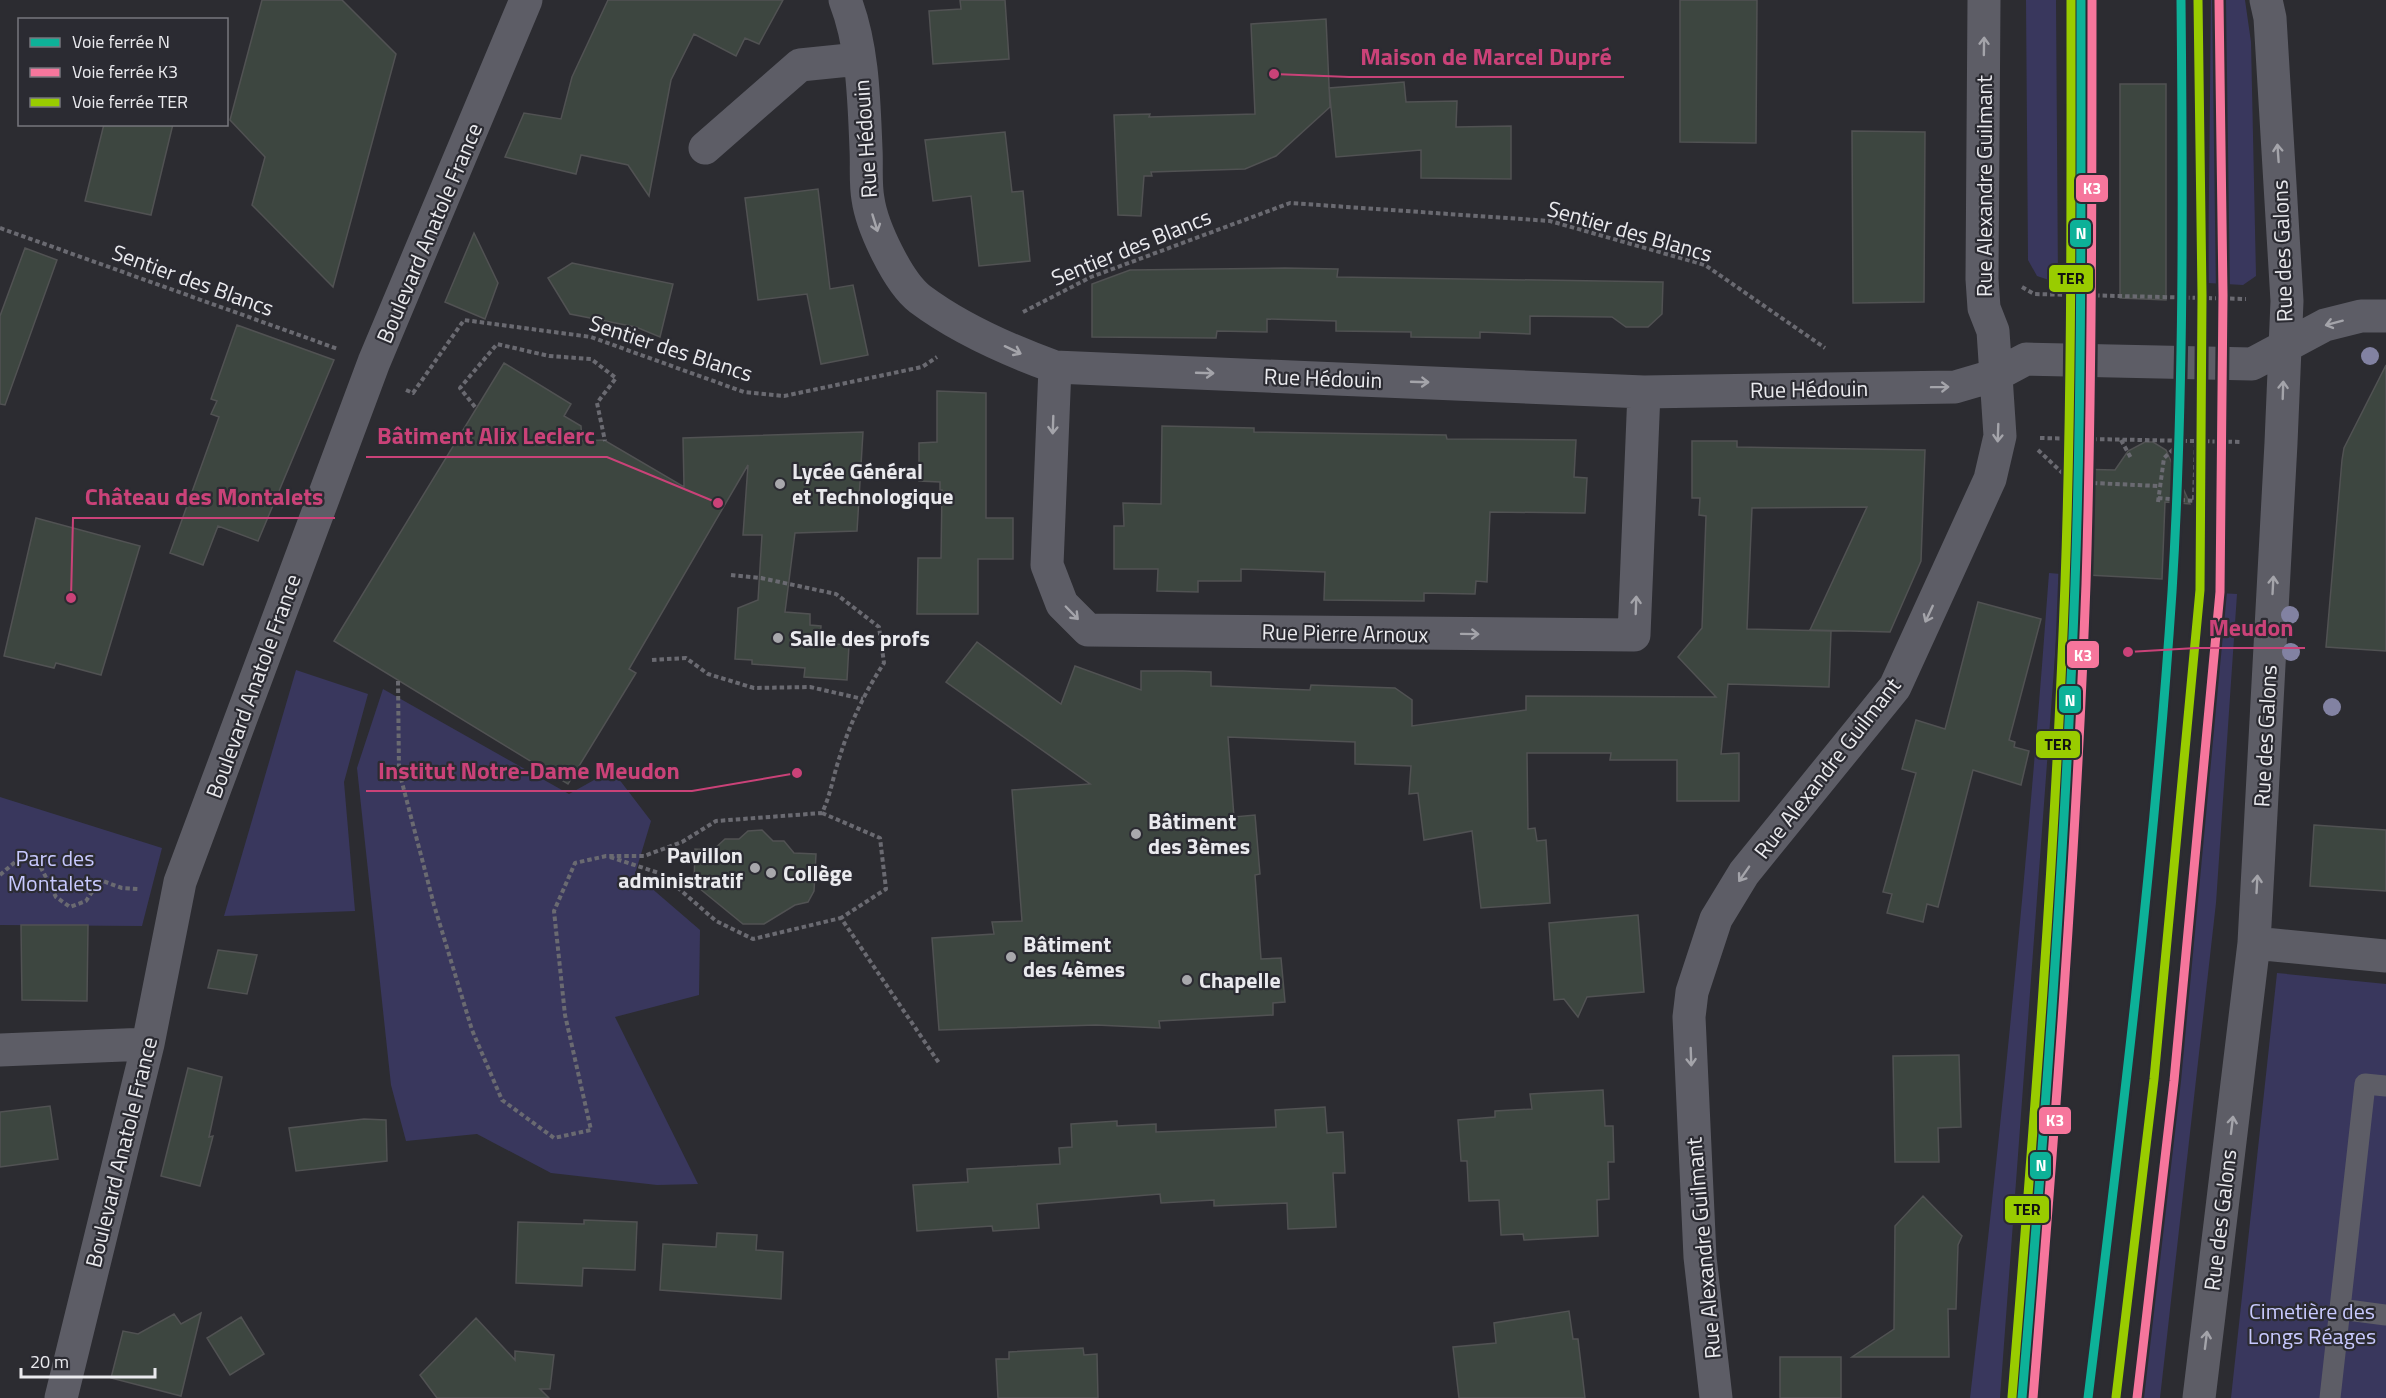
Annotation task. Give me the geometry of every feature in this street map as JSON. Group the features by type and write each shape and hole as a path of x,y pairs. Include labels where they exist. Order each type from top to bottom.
{"street":[{"name":"Boulevard Anatole France","path":"61,1398 148,1044 180,882 374,362 526,0"},
{"name":"Rue Hédouin","path":"845,0 859,59 865,113 868,200 879,236 898,271 919,298 978,334 1055,367 1644,392 1955,387 1996,375 2026,359 2252,364 2285,344"},
{"name":"Rue Alexandre Guilmant","path":"1716,1398 1699,1245 1690,1028 1692,993 1716,919 1744,873 1895,687 1990,479 2000,436 1993,332 1984,308 1982,279 1984,0"},
{"name":"Rue des Galons","path":"2199,1398 2254,943 2285,344 2287,301 2270,18 2266,0"},
{"name":"Rue Hédouin","path":"705,148 800,64 859,59"},
{"path":"2285,344 2325,325 2361,316 2386,316"},
{"name":"Rue Pierre Arnoux","path":"1055,367 1047,565 1062,604 1088,630 1634,635 1644,392"},
{"path":"2254,943 2386,956"},
{"path":"0,1050 148,1044"}],"lane":[{"path":"2330,1398 2365,1084 2386,1086"},
{"path":"2340,1310 2386,1315"}],"path":[{"name":"Sentier des Blancs","path":"413,393 464,320 591,337 744,392 784,396 922,367 957,342 978,334 1091,277 1290,203 1550,221 1705,265 1833,354"},
{"name":"Sentier des Blancs","path":"0,228 374,362"},
{"path":"2019,285 2034,294 2250,300"},
{"path":"475,407 460,388 497,344 549,356 591,359 616,378 597,403 605,441"},
{"path":"2035,438 2246,442"},
{"path":"2120,440 2131,458"},
{"path":"2181,442 2164,458 2158,486 2158,500 2194,501 2196,442"},
{"path":"2032,445 2072,482 2158,486"},
{"path":"732,574 836,594 879,627 884,663 863,699 839,758 832,792 822,813"},
{"path":"651,660 686,658 708,674 754,688 810,687 863,699"},
{"path":"398,681 399,771 472,1030 502,1100 554,1138 591,1130 565,1015 554,911 575,863 606,856 644,856 682,842 716,821 822,813 880,838 886,889 841,918 753,939 716,921 662,874 606,856"},
{"path":"0,875 22,856 38,860 56,897 70,907 86,901 100,880 122,888 150,890 180,882"},
{"path":"841,918 939,1063"}],"green space":[{"path":"2026,0 2056,0 2058,283 2037,276 2028,260"},
{"path":"2211,0 2245,0 2251,42 2256,276 2243,285 2208,283"},
{"path":"2049,573 2061,574 2000,1398 1970,1398 2014,986"},
{"path":"2218,593 2237,594 2216,903 2160,1398 2137,1398 2181,1040"},
{"path":"296,670 368,694 344,782 355,911 224,916"},
{"path":"383,689 569,794 612,770 651,821 635,874 700,930 699,995 615,1017 698,1184 657,1185 551,1173 477,1134 406,1141 391,1085 357,768"},
{"name":"Parc des Montalets","path":"0,797 162,848 142,926 0,925"},
{"name":"Cimetière des Longs Réages","path":"2277,973 2386,984 2386,1398 2231,1398"}],"building":[{"path":"262,0 342,0 396,54 333,287 252,205 265,157 230,120"},
{"path":"608,0 783,0 759,44 745,38 736,56 694,34 671,80 649,196 628,165 581,155 576,174 505,157 524,113 561,119 572,77"},
{"path":"960,0 1005,0 1009,59 933,64 929,11 961,9"},
{"path":"1680,0 1757,0 1756,143 1680,142"},
{"path":"1326,19 1330,107 1276,156 1245,169 1151,172 1152,176 1144,176 1141,216 1118,215 1114,115 1150,114 1149,117 1255,114 1251,24"},
{"path":"1404,82 1406,102 1457,101 1456,127 1511,126 1511,179 1421,178 1421,150 1336,157 1329,88"},
{"path":"2120,84 2166,84 2166,300 2120,298"},
{"path":"104,126 173,126 151,215 85,201"},
{"path":"1852,131 1925,132 1924,302 1853,303"},
{"path":"1005,132 1012,192 1023,191 1030,261 979,266 971,196 933,201 925,140"},
{"path":"818,189 830,289 853,285 868,355 821,364 807,294 758,300 745,198"},
{"path":"474,233 498,283 485,319 445,302"},
{"path":"25,248 57,260 5,405 0,404 0,316"},
{"path":"572,263 673,284 660,337 636,327 570,314 548,278"},
{"path":"1338,269 1337,277 1663,282 1662,314 1648,327 1626,327 1612,317 1530,316 1530,334 1480,332 1480,338 1411,337 1411,332 1336,331 1336,321 1267,319 1267,332 1217,331 1216,338 1092,337 1092,284 1130,270"},
{"path":"237,325 334,360 258,541 218,526 203,565 170,553 219,417 211,414 217,401 211,399"},
{"path":"504,363 571,404 564,416 581,426 582,441 604,440 684,487 683,438 863,432 857,531 795,533 785,612 810,614 810,625 821,626 820,643 849,645 847,680 804,677 805,668 752,664 752,660 735,659 738,608 758,600 762,535 743,535 748,465 629,669 636,673 568,784 334,641"},
{"path":"2386,365 2386,651 2326,647 2344,448"},
{"path":"937,391 986,393 986,518 1013,518 1013,559 978,559 978,614 917,614 918,558 941,558 942,490 940,490 940,482 919,481 919,443 937,442"},
{"path":"1162,426 1254,428 1254,432 1446,435 1447,439 1576,440 1574,477 1587,478 1585,513 1490,512 1487,582 1476,581 1475,594 1424,593 1424,601 1324,600 1325,572 1241,569 1241,581 1198,581 1198,592 1157,591 1158,569 1114,569 1114,526 1124,526 1123,503 1161,504"},
{"path":"1692,441 1737,441 1737,447 1925,450 1921,561 1890,632 1810,630 1867,507 1752,508 1747,629 1831,631 1829,687 1728,684 1721,754 1739,753 1739,801 1677,801 1677,760 1610,760 1611,753 1527,753 1528,829 1535,828 1537,841 1546,840 1550,903 1481,908 1472,831 1424,840 1418,793 1409,794 1411,766 1355,764 1355,742 1228,737 1234,817 1255,815 1260,874 1255,875 1261,959 1281,958 1285,1002 1273,1003 1273,1015 1159,1021 1160,1028 1096,1025 939,1030 932,938 994,934 992,922 1022,921 1012,790 1090,784 946,682 977,642 1061,704 1075,666 1141,690 1141,671 1211,672 1211,686 1310,690 1311,685 1395,688 1412,700 1412,726 1526,710 1526,696 1716,697 1678,657 1702,628 1706,516 1699,515 1700,498 1692,498"},
{"path":"2145,442 2153,442 2166,450 2190,504 2165,502 2162,579 2069,574 2072,469 2115,470 2128,451"},
{"path":"36,518 140,546 101,675 56,663 54,668 4,656"},
{"path":"1978,602 2041,619 2009,740 2015,742 2014,747 2029,751 2021,785 1973,770 1938,907 1927,904 1923,922 1887,913 1892,894 1883,892 1916,773 1902,769 1916,720 1945,729"},
{"path":"2314,825 2386,830 2386,891 2310,886"},
{"name":"Pavillon administratif","path":"762,830 773,841 784,841 794,853 816,854 814,891 808,902 795,905 764,924 743,924 694,884 695,849 713,850 725,839 739,839 748,831"},
{"path":"1638,915 1644,992 1587,997 1578,1017 1564,999 1554,1000 1549,923"},
{"path":"21,925 88,925 87,1001 22,1000"},
{"path":"218,950 257,955 247,994 208,988"},
{"path":"1959,1055 1961,1127 1938,1128 1939,1162 1895,1162 1893,1056"},
{"path":"188,1068 222,1077 209,1137 213,1136 200,1186 161,1176"},
{"path":"1603,1090 1605,1126 1613,1126 1614,1162 1608,1162 1609,1199 1597,1200 1598,1236 1524,1240 1523,1234 1501,1235 1499,1200 1469,1201 1467,1161 1461,1161 1458,1120 1495,1117 1495,1111 1532,1109 1530,1094"},
{"path":"50,1106 58,1159 0,1167 0,1112"},
{"path":"1325,1107 1327,1133 1343,1132 1345,1173 1333,1173 1336,1227 1288,1229 1287,1203 1214,1206 1214,1200 1161,1203 1160,1194 1037,1204 1039,1228 993,1231 992,1226 917,1231 913,1185 968,1182 967,1169 1060,1164 1059,1148 1072,1147 1071,1124 1117,1121 1117,1126 1156,1124 1156,1132 1276,1127 1275,1110"},
{"path":"364,1119 386,1120 387,1161 296,1171 289,1128"},
{"path":"1923,1196 1962,1236 1958,1245 1956,1309 1948,1309 1949,1357 1852,1357 1894,1329 1895,1226"},
{"path":"584,1220 637,1222 635,1270 583,1268 582,1286 516,1283 518,1222 584,1224"},
{"path":"717,1233 757,1235 756,1250 783,1252 781,1299 660,1290 663,1244 716,1247"},
{"path":"1569,1311 1573,1339 1578,1339 1585,1398 1459,1398 1453,1347 1496,1343 1494,1323"},
{"path":"201,1313 181,1396 111,1378 123,1331 138,1334 174,1314 181,1324"},
{"path":"241,1317 264,1354 230,1375 207,1338"},
{"path":"476,1318 515,1360 515,1351 554,1355 550,1389 540,1389 549,1398 437,1398 420,1375"},
{"path":"1083,1348 1084,1355 1097,1354 1098,1398 998,1398 996,1359 1009,1359 1009,1352"},
{"path":"1780,1357 1841,1357 1841,1398 1780,1398"}],"rail line":[{"name":"TER","path":"2012,1397 2043,990 2061,685 2069,437 2071,0"},
{"name":"N","path":"2022,1398 2039,1195 2071,686 2079,438 2081,0"},
{"name":"K3","path":"2033,1398 2064,991 2082,686 2089,438 2092,0"},
{"name":"N","path":"2088,1398 2146,895 2172,592 2181,370 2181,0"},
{"name":"TER","path":"2116,1397 2154,1079 2200,590 2202,295 2198,0"},
{"name":"K3","path":"2137,1398 2174,1081 2220,592 2223,295 2219,0"}],"place":[{"name":"Maison de Marcel Dupré","path":"1274,74"},
{"name":"Lycée Général et Technologique","path":"780,484"},
{"name":"Bâtiment Alix Leclerc","path":"718,503"},
{"name":"Château des Montalets","path":"71,598"},
{"name":"Salle des profs","path":"778,638"},
{"name":"Meudon","path":"2128,652"},
{"name":"Institut Notre-Dame Meudon","path":"797,773"},
{"name":"Bâtiment des 3èmes","path":"1136,834"},
{"name":"Pavillon administratif","path":"755,868"},
{"name":"Collège","path":"771,873"},
{"name":"Bâtiment des 4èmes","path":"1011,957"},
{"name":"Chapelle","path":"1187,980"}]}
